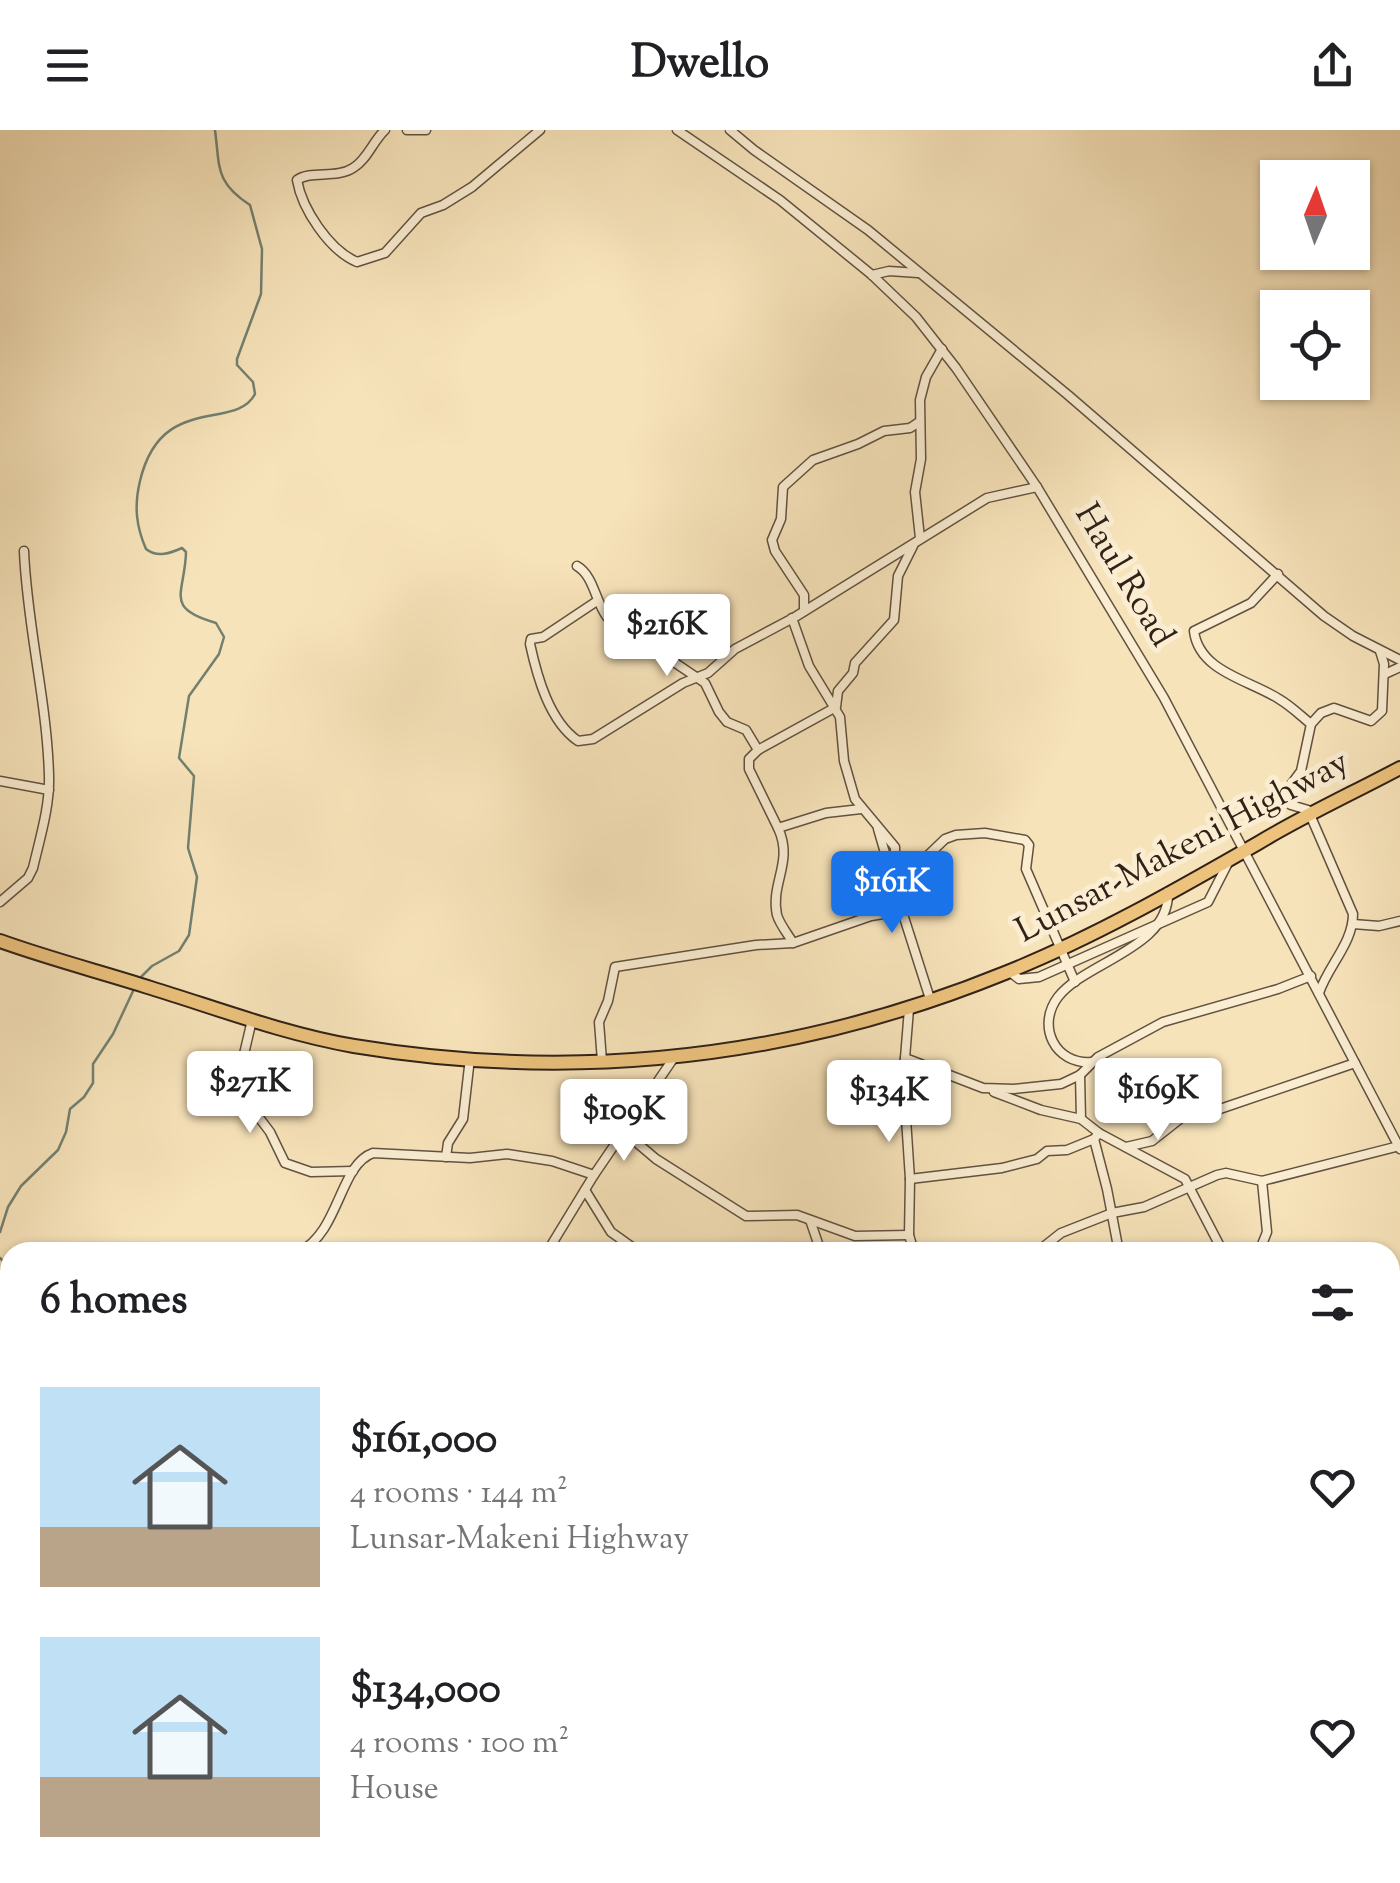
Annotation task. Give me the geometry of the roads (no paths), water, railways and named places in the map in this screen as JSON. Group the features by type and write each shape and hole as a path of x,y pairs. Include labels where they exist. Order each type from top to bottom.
{"main road":[{"name":"Lunsar-Makeni Highway","path":"0,941 252,1020 354,1046 541,1062 674,1058 778,1043 932,1002 1010,972 1400,768"}],"street":[{"path":"386,130 349,171 296,180 313,219 344,255 356,262 385,253 421,214 472,187 540,130"},
{"path":"406,130 426,130"},
{"name":"Haul Road","path":"676,130 686,133 780,200 872,275 916,317 942,350 1037,487 1252,846 1311,976 1399,1148"},
{"path":"730,130 842,209 1068,395 1324,616 1400,663 1385,674"},
{"path":"872,275 918,272"},
{"path":"920,538 915,492 920,459 920,400 926,376 942,350"},
{"path":"804,611 804,595 775,552 772,540 780,519 783,487 813,460 884,430 910,428 918,422"},
{"path":"836,707 838,691 852,674 854,664 894,620 898,576 920,538 987,498 1037,487"},
{"path":"597,601 543,637 531,639 530,644 538,677 553,710 578,741 593,739 708,673 735,649 913,546"},
{"path":"0,902 28,878 33,868 49,790 41,689 26,605 24,551"},
{"path":"577,566 588,574 597,601 614,623 709,687 719,712 728,722 746,730 758,750"},
{"path":"1278,574 1252,603 1202,625 1194,636 1220,670 1282,700 1312,724"},
{"path":"792,618 809,666 842,723 849,783 861,809 894,847 894,881 932,1002"},
{"path":"1320,993 1353,924 1350,904 1307,809 1291,804 1289,793 1292,780 1301,770 1312,724 1321,712 1334,708 1375,720 1384,705 1385,674 1380,650"},
{"path":"793,942 777,915 786,854 778,828 749,769 749,759 758,750 836,707"},
{"path":"0,782 49,790"},
{"path":"778,828 826,813 861,809"},
{"path":"894,881 918,865 944,839 956,835 985,833 1025,840 1026,868 1075,982"},
{"path":"1010,972 1026,980 1039,978 1208,902 1231,858"},
{"path":"1092,1062 1065,1058 1058,1051 1050,1028 1054,1004 1075,982 1125,952 1152,929 1168,901 1168,892"},
{"path":"602,1061 599,1022 608,1001 614,968 793,942 846,923 902,911"},
{"path":"1353,924 1378,926 1400,921"},
{"path":"984,1088 1039,1088 1069,1082 1092,1062 1181,1015 1247,999 1311,976"},
{"path":"909,1009 902,1072 911,1242"},
{"path":"252,1020 240,1071 242,1095 270,1132 286,1163 312,1172 352,1171"},
{"path":"446,1156 448,1143 463,1119 470,1058"},
{"path":"553,1242 674,1058"},
{"path":"905,1058 1041,1110 1081,1119 1096,1136 1178,1174 1191,1185 1201,1214 1217,1242"},
{"path":"1126,1147 1152,1141 1185,1114 1217,1110 1355,1063"},
{"path":"1080,1075 1081,1119"},
{"path":"623,1131 656,1160 737,1212 762,1218 797,1215 856,1236 909,1235"},
{"path":"910,1179 1002,1168 1037,1159 1047,1151 1067,1150 1096,1136"},
{"path":"1096,1136 1116,1242"},
{"path":"1049,1242 1060,1233 1112,1213 1144,1207 1226,1174 1262,1181 1399,1148"},
{"path":"313,1242 338,1205 359,1160 373,1153 524,1156 594,1175"},
{"path":"1262,1181 1267,1232 1263,1242"},
{"path":"584,1190 611,1232 625,1242"},
{"path":"810,1220 818,1242"}],"waterway":[{"path":"140,978 152,966 179,951 189,935 197,877 188,848 194,776 179,758 189,696 219,654 224,637 216,623 183,605 186,552 182,548 159,554 146,549 137,516 138,490 150,453 164,435 180,424 232,411 255,394 253,382 237,365 237,359 261,294 262,249 250,205 230,189 221,173 215,130"},
{"path":"0,1232 8,1207 21,1186 58,1150 70,1109 93,1083 93,1064 113,1034 134,989"}]}
